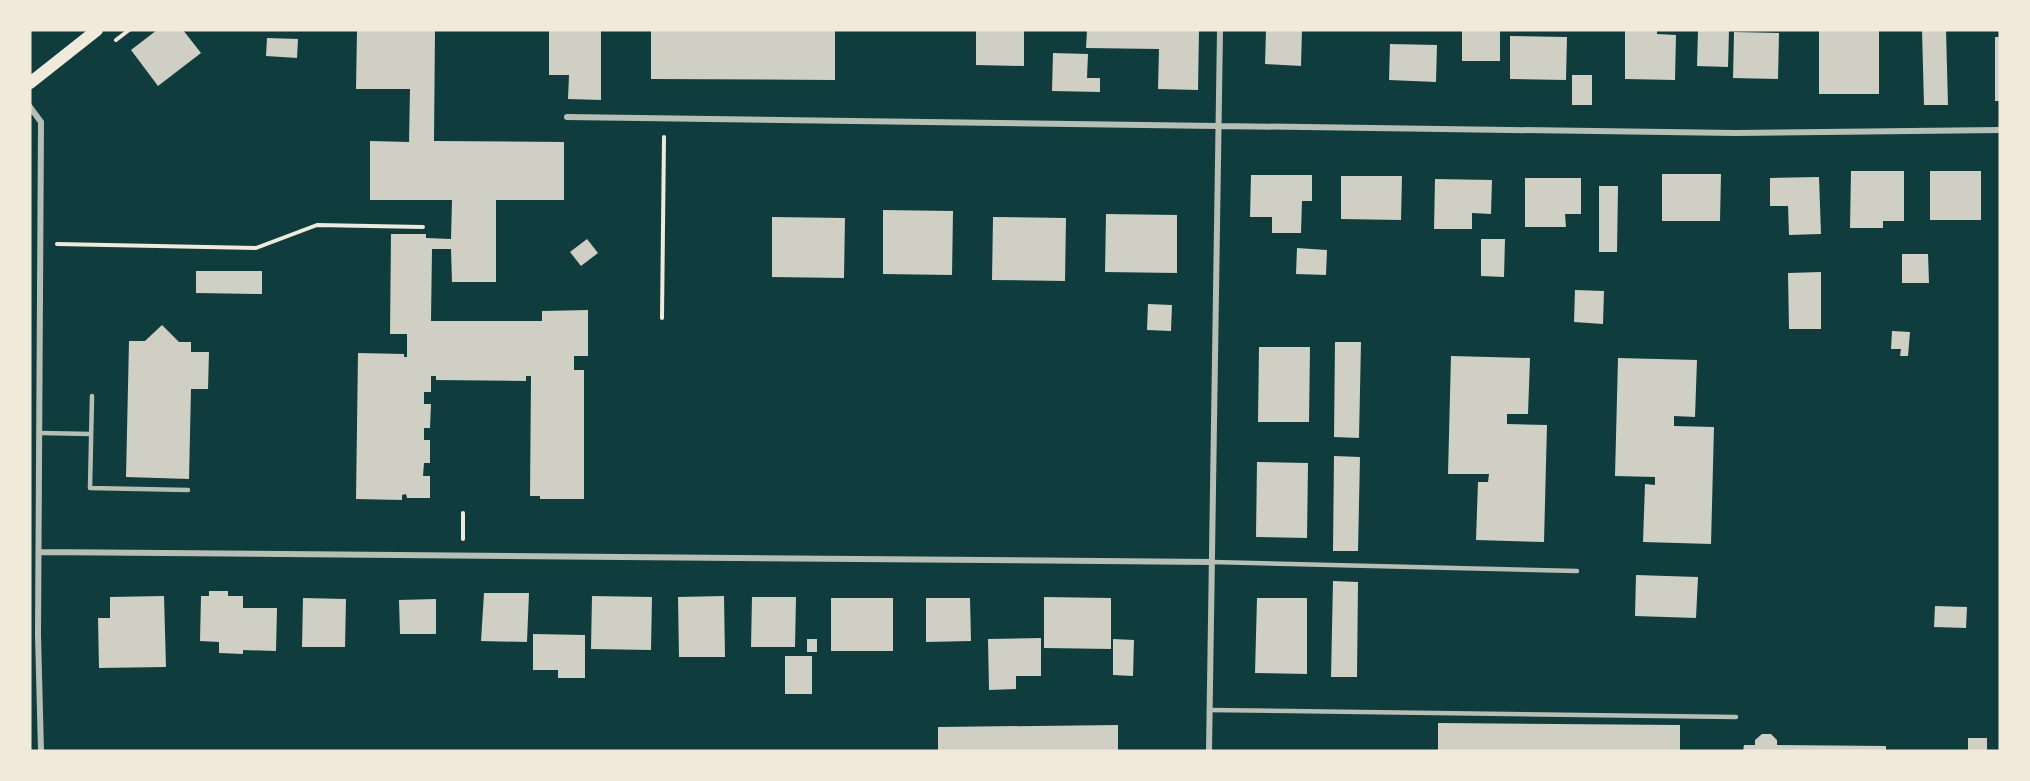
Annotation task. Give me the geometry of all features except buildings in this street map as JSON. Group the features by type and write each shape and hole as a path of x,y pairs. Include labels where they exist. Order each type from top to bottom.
{"main road":[{"path":"30,83 97,30"}],"street":[{"path":"1209,751 1220,30"},
{"path":"30,107 42,122 39,552 41,751"},
{"path":"567,117 1736,133 2000,130"},
{"path":"39,552 1212,562"}],"lane":[{"path":"92,396 90,488 188,490"},
{"path":"41,433 92,434"},
{"path":"1212,562 1577,571"},
{"path":"1209,710 1736,717"}],"path":[{"path":"662,318 664,118"},
{"path":"42,244 256,248 317,225 423,227"},
{"path":"463,513 464,555"}]}
